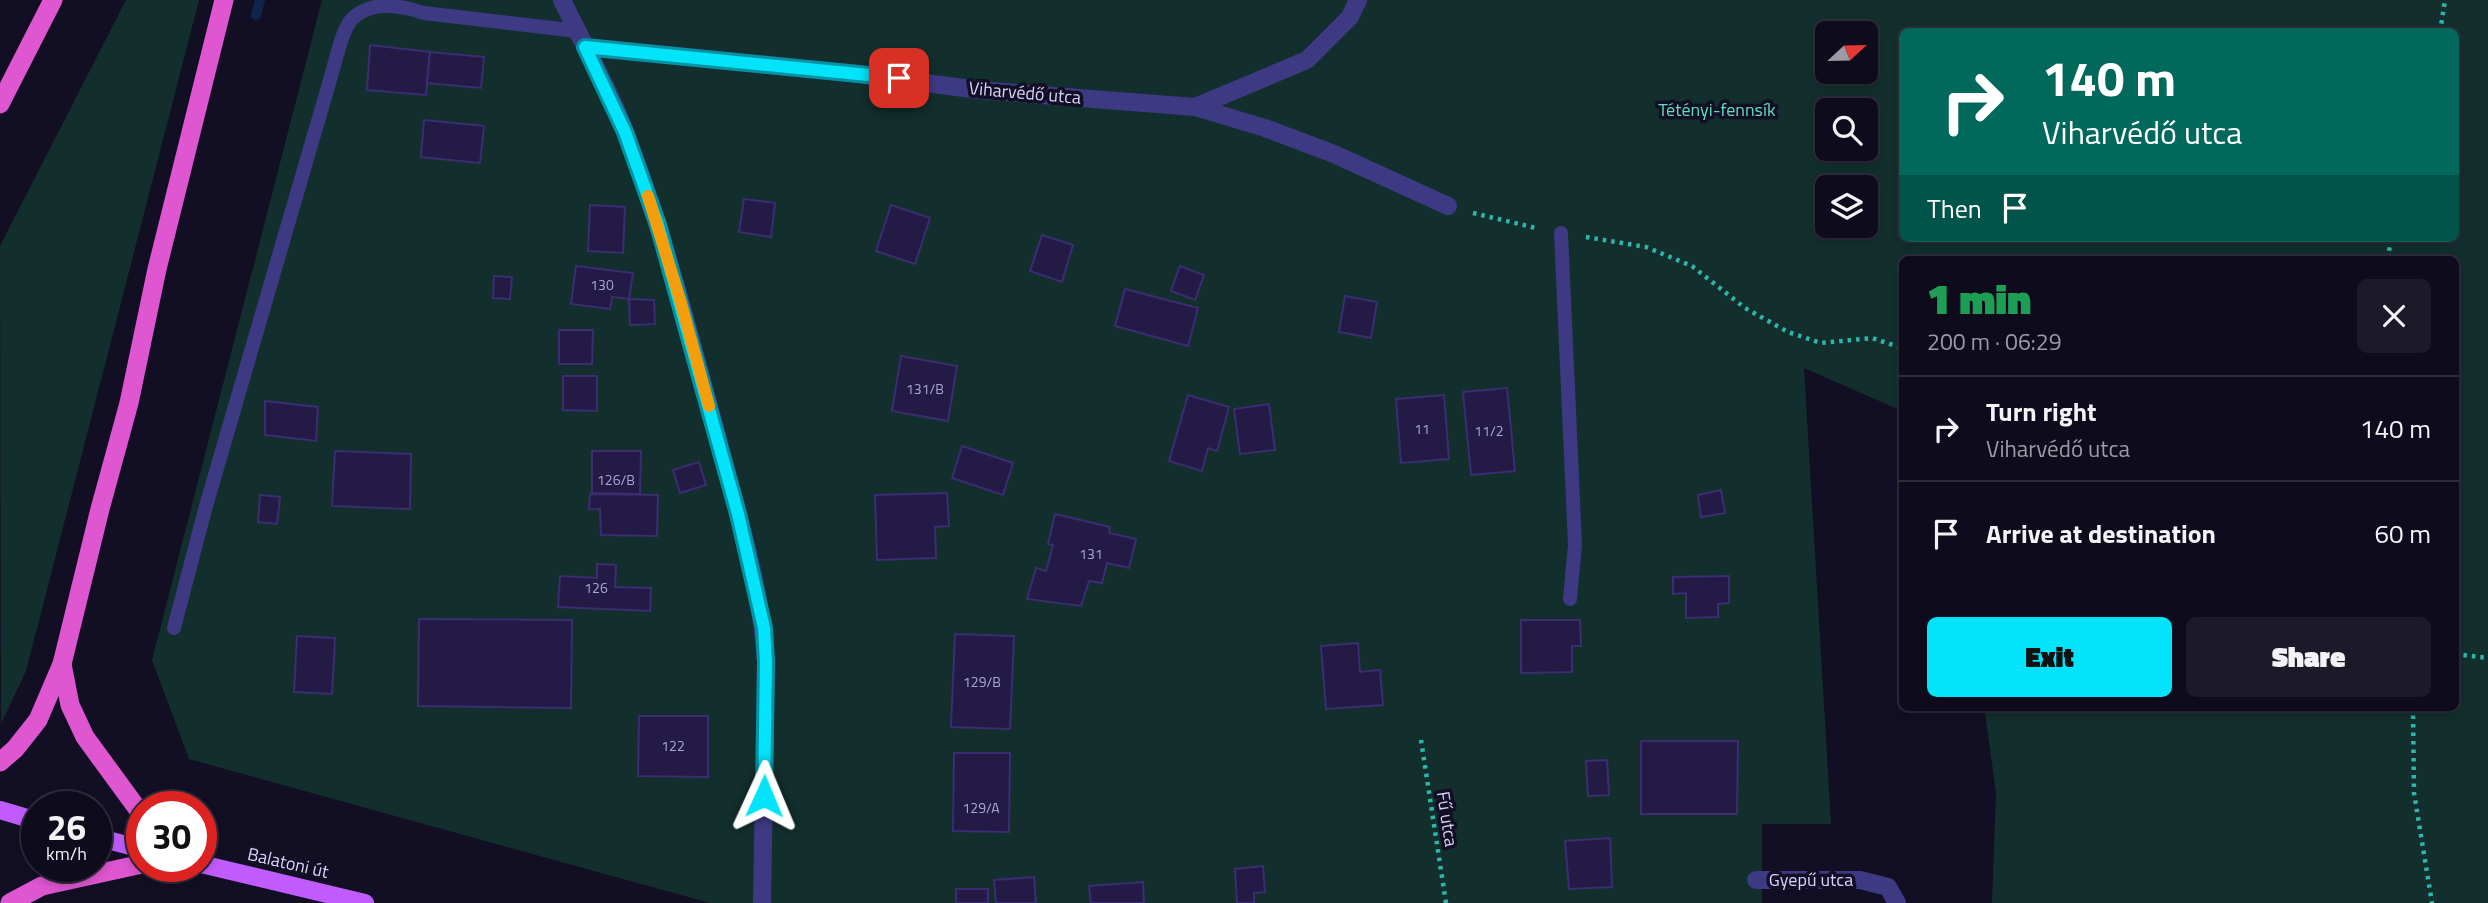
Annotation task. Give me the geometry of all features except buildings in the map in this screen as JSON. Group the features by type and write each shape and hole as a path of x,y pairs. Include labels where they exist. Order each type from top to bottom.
{"highway":[{"path":"0,104 54,0"},
{"path":"0,762 15,749 38,720 62,664 129,403 158,269 224,0"},
{"path":"62,664 70,705 85,737 126,793"},
{"path":"10,903 42,886 126,868"}],"main road":[{"path":"0,810 21,816"},
{"name":"Balatoni út","path":"217,868 365,903"}],"street":[{"path":"562,0 625,132 658,225 738,514 759,606 766,662 762,903"},
{"path":"1195,107 1307,60 1350,17 1358,0"},
{"name":"Viharvédő utca","path":"581,39 979,90 1195,107 1265,128 1334,154 1448,206"},
{"name":"Gyepű utca","path":"1756,880 1860,880 1888,887 1897,903"}],"lane":[{"path":"174,628 206,506 332,73 351,20 368,6 401,5 425,13 581,39"},
{"path":"1561,233 1575,545 1570,599"}],"path":[{"path":"2441,28 2445,0"},
{"path":"1448,206 1488,218 1646,247 1692,267 1745,308 1788,332 1821,343 1872,338 1899,347"},
{"path":"2459,654 2488,658"},
{"path":"2413,711 2414,793 2432,903"},
{"name":"Fű utca","path":"1420,740 1446,903"}],"green space":[{"path":"126,0 199,0 26,671 1,724 0,246"},
{"name":"Tétényi-fennsík","path":"322,0 2488,0 2488,903 1992,903 1996,792 1985,711 2459,711 2459,256 1899,256 1899,410 1804,368 1831,824 1762,824 1762,903 710,903 189,759 152,660"}],"waterway":[{"path":"256,15 260,0"}],"slow traffic":[{"path":"648,196 709,406"}],"route":[{"path":"764,796 764,628 738,514 658,225 625,132 585,47 899,78"}]}
